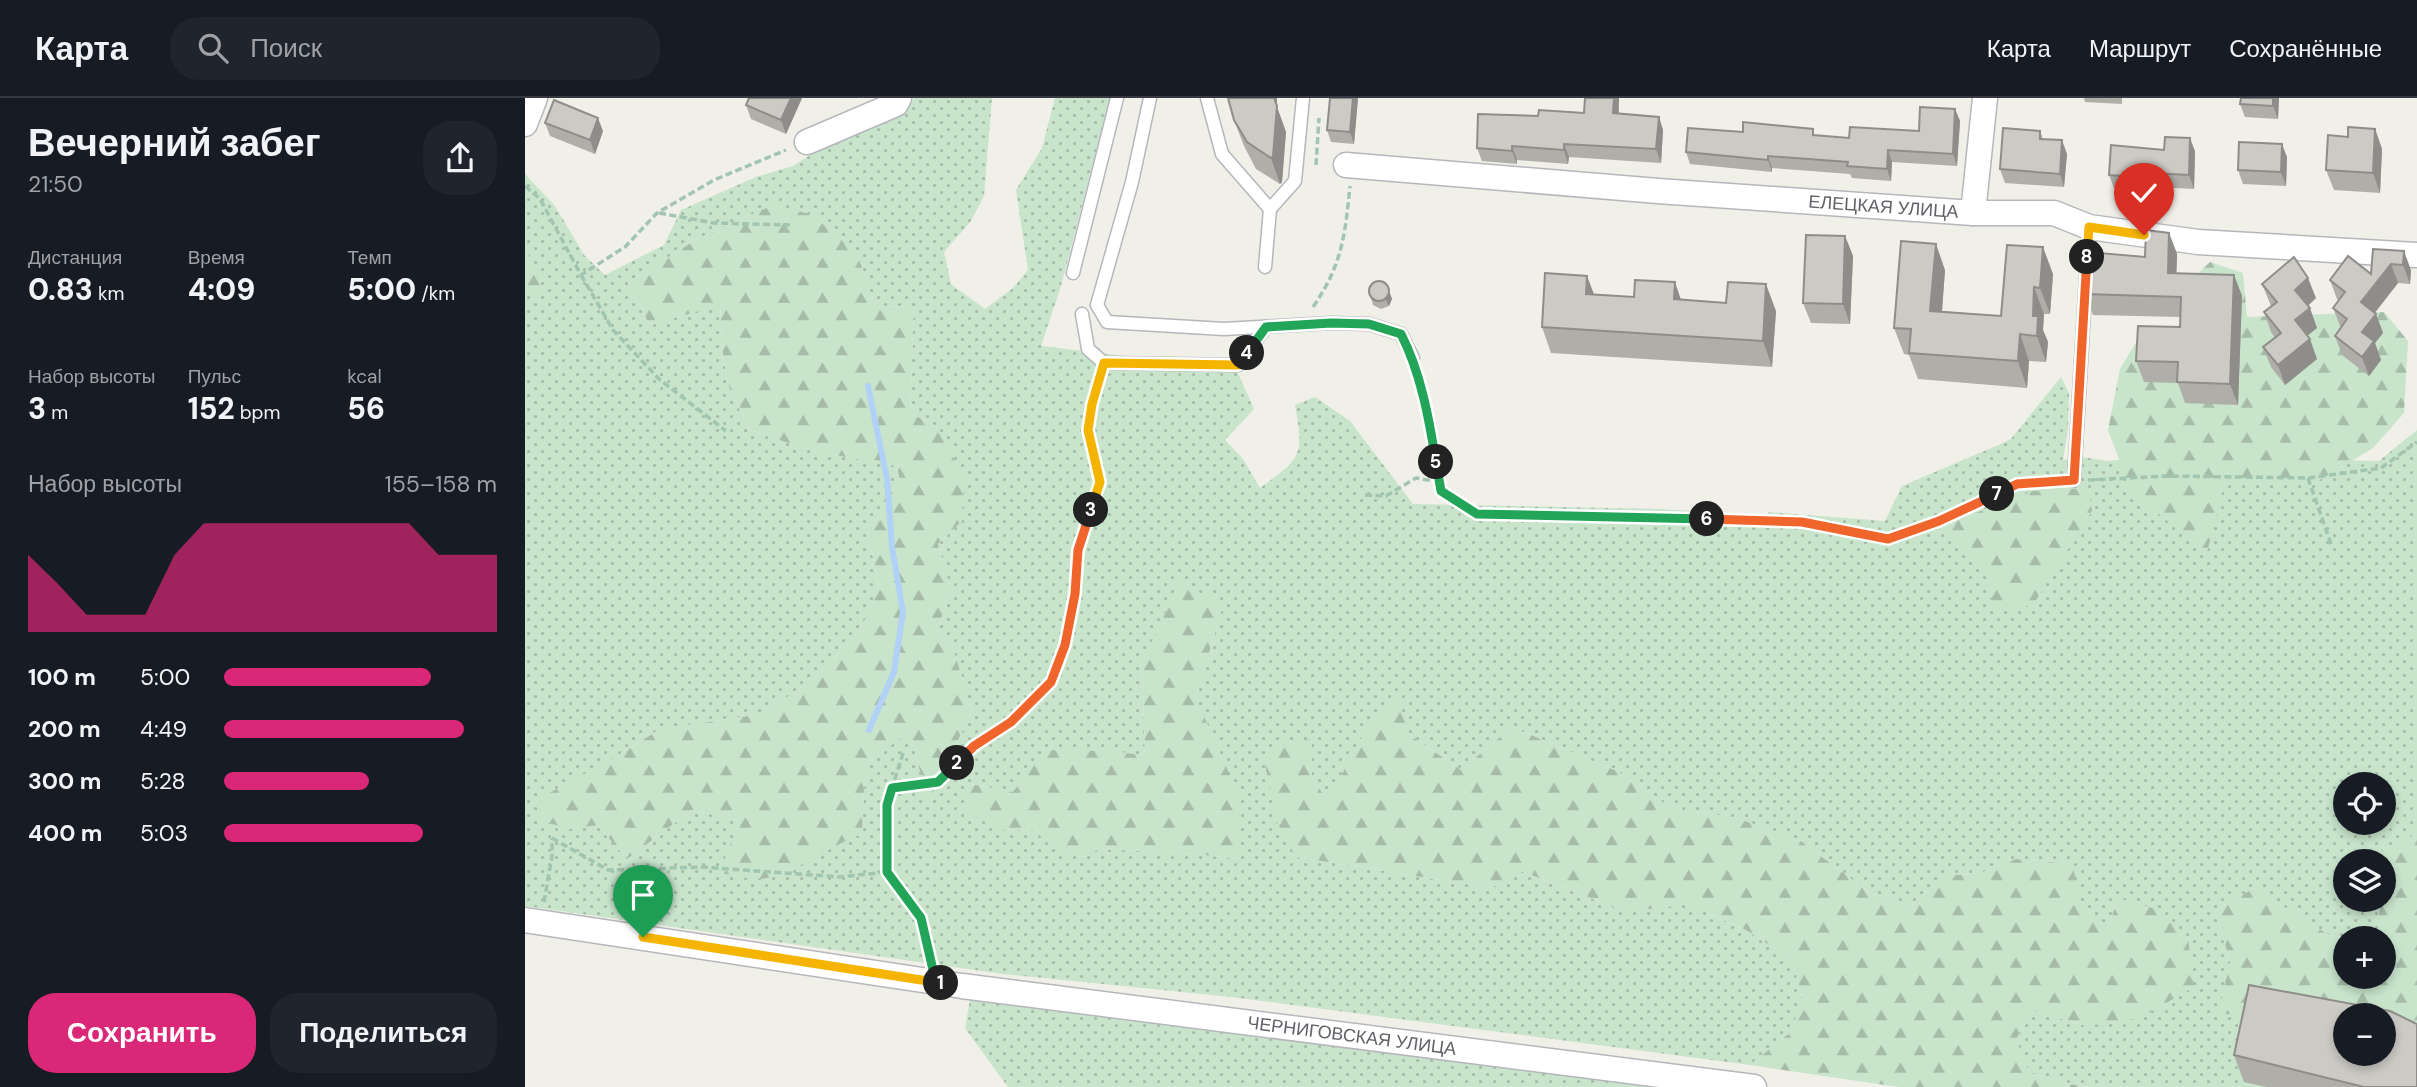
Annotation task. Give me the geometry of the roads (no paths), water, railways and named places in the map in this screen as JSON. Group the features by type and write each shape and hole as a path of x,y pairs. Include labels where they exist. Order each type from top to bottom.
{"street":[{"path":"525,124 535,98"},
{"path":"807,142 896,104 899,98"},
{"path":"1973,213 1985,98"},
{"name":"ЕЛЕЦКАЯ УЛИЦА","path":"1349,165 1658,191 1973,213 2053,213 2089,227 2199,242 2417,255"},
{"name":"ЧЕРНИГОВСКАЯ УЛИЦА","path":"532,921 951,984 1753,1087"}],"lane":[{"path":"1073,273 1117,98"},
{"path":"1150,98 1132,182 1097,305 1107,322 1224,329 1331,323 1369,324 1401,334 1413,358"},
{"path":"1207,98 1221,154 1270,209"},
{"path":"1265,267 1270,209 1295,181 1303,98"},
{"path":"2074,480 2089,227"},
{"path":"1082,314 1088,349 1104,363 1238,365 1266,327"}],"waterway":[{"path":"868,386 887,479 892,547 903,612 894,672 869,730"}]}
